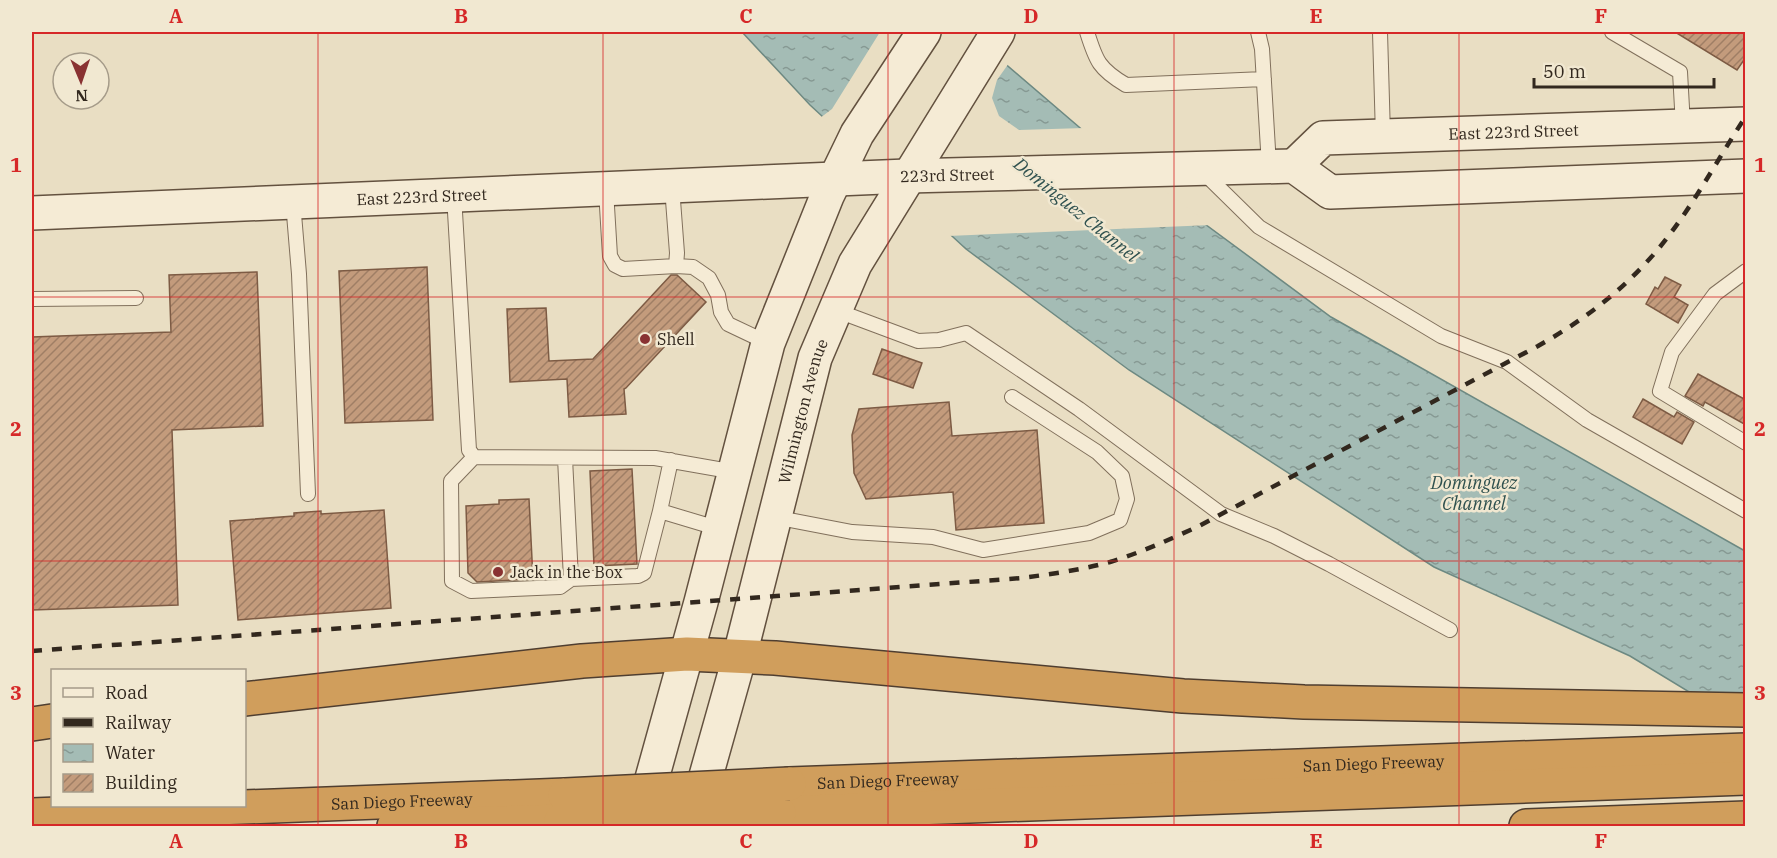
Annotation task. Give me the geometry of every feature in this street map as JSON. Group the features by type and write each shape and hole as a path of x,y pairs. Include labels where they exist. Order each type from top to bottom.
{"highway":[{"path":"246,699 582,661 687,654 740,655 935,671 1183,696 1304,702 1746,710"},
{"path":"32,724 51,721"},
{"name":"San Diego Freeway","path":"32,815 563,808 1746,750"},
{"path":"784,798 1738,784"},
{"path":"847,826 1738,784"},
{"path":"394,826 563,808"},
{"path":"1526,826 1746,818"}],"main road":[{"path":"639,826 687,654 768,343 824,186 924,32"},
{"name":"Wilmington Avenue","path":"692,826 740,655 815,358 855,264 995,36"},
{"name":"East 223rd Street","path":"1281,166 1323,138 1746,124"},
{"path":"1200,168 1281,166 1330,192 1746,176"},
{"name":"223rd Street","path":"824,186 907,176 1200,168"},
{"name":"East 223rd Street","path":"32,213 672,187 824,186"},
{"path":"735,472 778,504"}],"lane":[{"path":"1087,32 1095,58 1107,74 1126,85 1264,80"},
{"path":"1258,32 1264,80 1281,166"},
{"path":"1380,32 1383,136"},
{"path":"1612,32 1680,72 1683,126"},
{"path":"1200,168 1259,227 1441,336 1507,363 1587,420 1746,511"},
{"path":"672,187 676,266"},
{"path":"606,190 610,256 615,265 622,269 693,267 709,278 718,295 721,312 728,324 768,343"},
{"path":"454,195 469,450 474,457"},
{"path":"293,202 299,274 308,494"},
{"path":"1746,271 1715,294 1672,352 1660,391 1746,443"},
{"path":"32,299 136,298"},
{"path":"835,310 918,342 939,340 966,333 1079,410 1221,514 1274,536 1450,630"},
{"path":"778,504 852,532 933,537 982,550 1089,533 1120,520 1127,499 1122,476 1097,452 1012,397"},
{"path":"671,460 644,573 638,576 571,579 560,587 471,591 452,580 451,481 474,457 671,460 735,472"},
{"path":"565,458 571,579"},
{"path":"660,511 720,529"}],"water":[{"name":"Dominguez Channel","path":"742,32 968,32 1114,157 1331,317 1745,551 1745,726 1630,656 1434,567 1129,370 966,249 810,105"}],"pier":[{"path":"880,32 973,32 1009,63 997,80 992,98 999,116 1019,130 1084,128 1116,155 1211,225 948,236 820,118 832,109"}],"building":[{"path":"1675,32 1746,32 1746,57 1737,70"},
{"path":"427,267 433,420 345,423 339,271"},
{"path":"257,272 263,426 172,430 178,605 32,610 32,337 171,332 169,275"},
{"path":"671,275 677,275 706,302 624,389 626,414 569,417 567,379 510,382 507,309 546,308 549,361 593,359"},
{"path":"1665,277 1681,285 1674,297 1688,305 1678,323 1646,304 1655,287 1658,289"},
{"path":"882,349 922,363 913,388 873,374"},
{"path":"1698,374 1746,400 1746,425 1705,402 1703,406 1685,396"},
{"path":"1643,399 1674,417 1677,412 1694,422 1682,444 1633,417"},
{"path":"949,402 952,436 1037,430 1044,523 956,530 953,492 866,499 854,473 852,435 859,409"},
{"path":"632,469 637,564 594,566 590,471"},
{"path":"529,499 533,579 477,582 468,573 466,506 499,504 499,500"},
{"path":"384,510 391,608 238,620 230,521 294,516 294,513 321,511 321,514"}],"railway":[{"path":"32,651 1022,578 1077,570 1110,562 1197,527 1567,329 1620,288 1659,248 1686,212 1746,116"}],"place":[{"name":"Shell","path":"645,339"},
{"name":"Jack in the Box","path":"498,572"}]}
